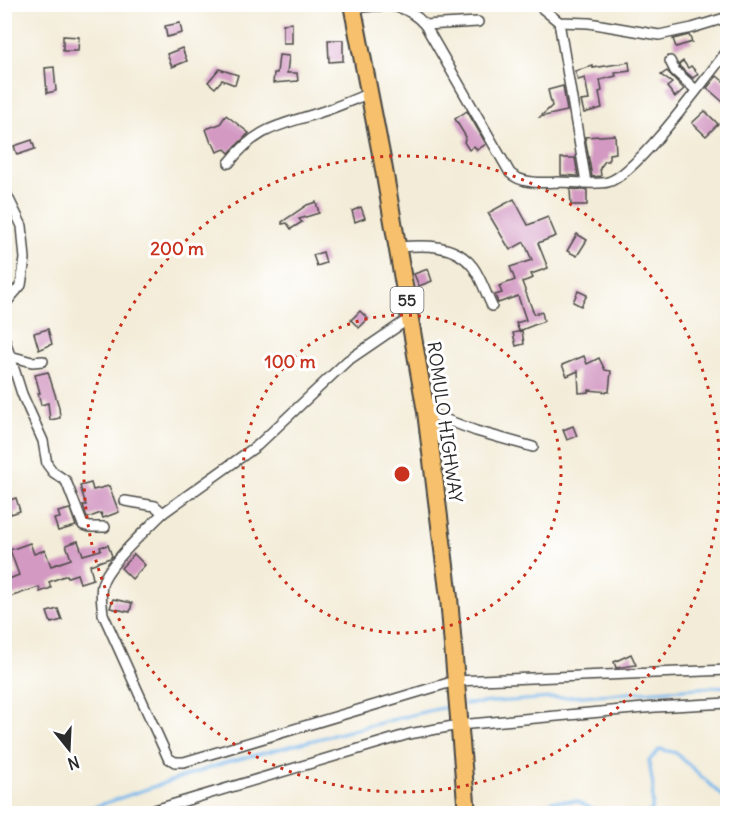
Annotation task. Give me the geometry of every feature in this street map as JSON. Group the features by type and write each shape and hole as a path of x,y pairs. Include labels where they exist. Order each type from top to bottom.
{"highway":[{"name":"ROMULO HIGHWAY","path":"353,6 426,412 449,598 467,813"}],"street":[{"path":"537,4 559,22 589,23 659,34 692,28 728,17"},
{"path":"353,6 391,5 406,9 418,16 510,173 516,179 549,183 607,182 621,176 639,160 728,50"},
{"path":"425,25 477,22"},
{"path":"559,22 586,182"},
{"path":"670,61 675,71 696,90"},
{"path":"229,164 243,146 258,134 370,93"},
{"path":"4,189 22,226 25,259 21,285 4,305"},
{"path":"398,247 431,245 450,250 466,260 473,268 492,306"},
{"path":"410,318 347,361 258,445 163,513 110,569 102,583 103,614 168,758 175,762 184,762 456,685 728,670"},
{"path":"4,337 22,394 43,441 47,464 53,472 66,481 83,525 105,527"},
{"path":"10,356 32,362 43,361"},
{"path":"426,412 476,431 533,447"},
{"path":"125,501 154,506 163,513"},
{"path":"141,813 408,734 459,723 728,703"}],"building":[{"path":"180,23 182,33 167,37 165,26"},
{"path":"292,23 292,43 283,43 283,24"},
{"path":"689,35 692,42 676,47 673,39"},
{"path":"63,36 79,37 78,51 63,51"},
{"path":"328,40 343,40 343,61 329,62"},
{"path":"182,48 187,61 172,67 167,54"},
{"path":"279,55 289,56 287,73 297,73 298,81 273,83 274,73 277,73"},
{"path":"683,61 688,68 691,66 698,74 693,78 680,67 679,64"},
{"path":"629,62 630,71 615,73 616,76 600,80 602,91 599,92 602,108 584,113 581,101 589,100 585,78 578,80 575,71 593,66 593,68"},
{"path":"54,67 56,91 47,93 45,68"},
{"path":"219,69 238,75 235,85 222,80 215,88 208,82"},
{"path":"667,71 684,89 675,97 667,87 672,83 661,75"},
{"path":"717,76 728,85 728,96 723,102 707,88"},
{"path":"563,86 567,111 540,117 552,106 548,90"},
{"path":"467,111 486,144 477,150 474,146 469,150 464,142 466,137 455,119"},
{"path":"705,111 718,124 706,136 692,123"},
{"path":"226,115 249,133 229,153 225,149 217,152 206,129 220,124"},
{"path":"615,135 616,153 609,154 609,161 605,161 600,168 601,176 592,177 585,137"},
{"path":"32,140 35,149 17,155 14,146"},
{"path":"561,158 575,158 578,176 561,175"},
{"path":"570,189 587,190 587,205 571,205"},
{"path":"514,199 528,225 548,217 556,236 538,243 548,268 531,274 533,278 522,282 534,314 542,312 544,321 519,331 516,323 526,320 518,296 498,303 495,295 502,293 499,286 515,280 510,267 532,260 524,242 510,250 488,213"},
{"path":"316,202 319,213 299,219 302,222 291,229 287,223 282,224 307,205"},
{"path":"361,207 365,218 355,222 352,211"},
{"path":"577,234 587,240 577,256 567,251"},
{"path":"323,252 326,263 317,266 313,255"},
{"path":"428,269 432,281 419,286 414,274"},
{"path":"578,291 587,295 581,306 573,302"},
{"path":"360,311 368,319 359,328 351,320"},
{"path":"48,329 52,344 39,350 34,333"},
{"path":"522,331 524,344 516,346 513,333"},
{"path":"584,356 587,364 599,358 605,370 611,371 609,392 589,390 589,392 579,393 578,371 567,376 562,365"},
{"path":"48,372 59,407 60,418 50,420 48,403 41,405 35,375"},
{"path":"573,426 577,436 567,440 563,430"},
{"path":"91,483 93,490 109,486 119,512 103,518 101,513 87,518 83,505 86,505 80,486"},
{"path":"16,498 20,511 11,514 7,501"},
{"path":"70,509 76,526 58,531 54,519 60,518 58,512"},
{"path":"78,541 83,555 101,550 100,547 108,545 112,556 90,565 93,579 80,583 77,574 68,577 67,575 49,582 51,588 40,592 39,587 7,598 4,581 19,575 10,550 30,543 34,554 45,550 51,566 71,559 66,545"},
{"path":"134,554 145,565 132,579 121,568"},
{"path":"113,599 132,603 130,612 110,608"},
{"path":"58,609 62,620 51,623 47,612"},
{"path":"631,654 636,665 616,668 614,662"}],"waterway":[{"path":"465,704 728,686"},
{"path":"73,814 224,763 452,706"},
{"path":"645,814 652,810 653,786 649,761 660,749 676,753 728,801"},
{"path":"544,814 552,801 577,801 602,814"}]}
